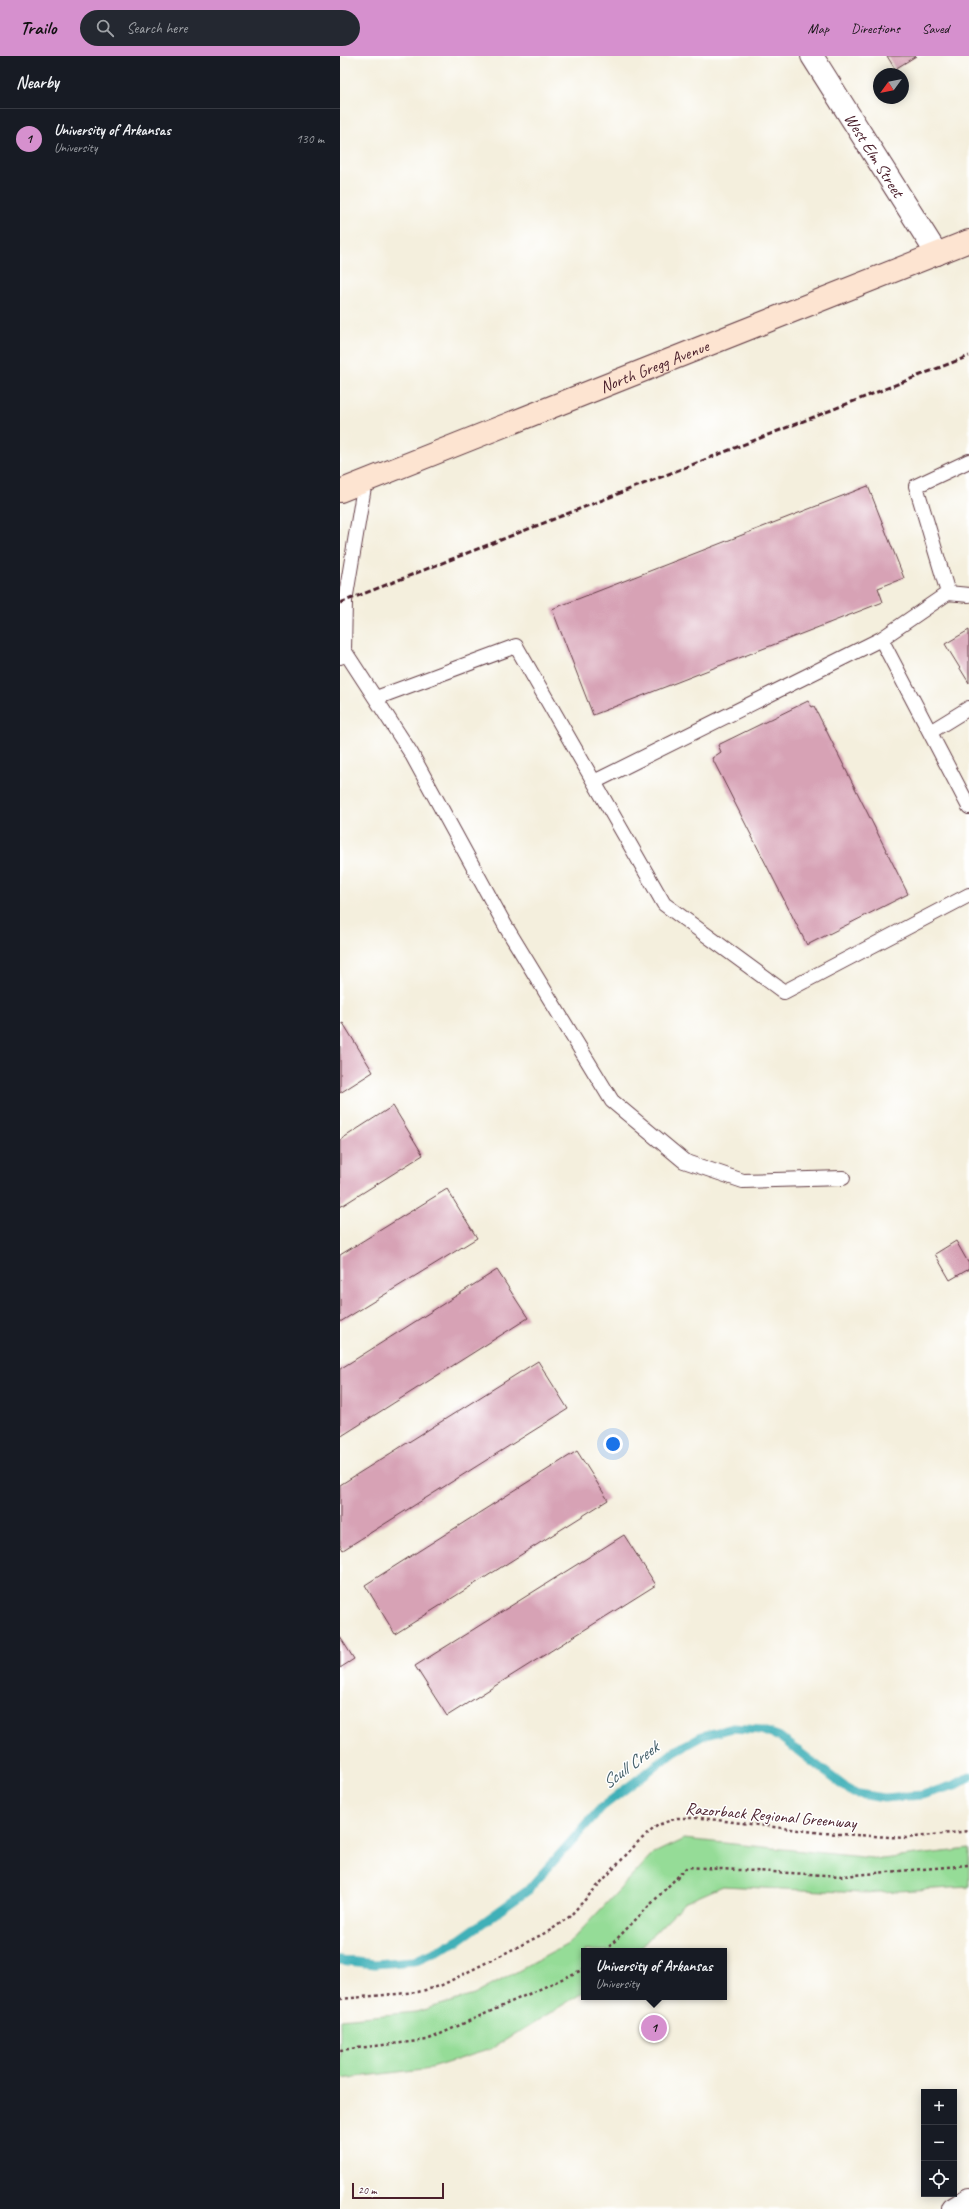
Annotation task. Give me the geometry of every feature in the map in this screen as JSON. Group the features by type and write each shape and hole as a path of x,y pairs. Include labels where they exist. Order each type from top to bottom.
{"main road":[{"name":"North Gregg Avenue","path":"340,491 969,241"}],"street":[{"name":"West Elm Street","path":"812,56 937,254"},
{"path":"953,2209 969,2199"}],"lane":[{"path":"948,594 916,486 969,461"},
{"path":"365,481 345,601 342,654 376,698 412,753 506,927 612,1101 684,1160 743,1181 843,1178"},
{"path":"594,782 881,639 948,594 969,595"},
{"path":"881,639 969,807"},
{"path":"376,698 516,646 664,904 784,992 969,895"},
{"path":"930,732 969,708"}],"path":[{"name":"Razorback Regional Greenway","path":"340,1999 418,1992 440,1986 551,1930 569,1917 638,1842 658,1825 677,1818 701,1818 823,1833 906,1838 969,1831"},
{"path":"608,1948 687,1867 842,1876 969,1865"},
{"path":"340,2050 427,2040 581,1970"}],"green space":[{"path":"684,1839 882,1859 969,1849 969,1887 863,1893 723,1886 684,1903 640,1948 581,1948 581,1994 491,2049 431,2068 340,2079 340,2019 416,2012 474,1995 568,1944 654,1853"}],"building":[{"path":"887,56 916,56 897,68 894,68"},
{"path":"868,486 904,578 878,588 883,602 593,715 552,609"},
{"path":"969,630 969,683 945,644"},
{"path":"808,701 812,707 814,706 908,894 807,945 712,758 721,752 718,745"},
{"path":"343,1023 373,1072 340,1093 340,1025"},
{"path":"393,1106 423,1155 340,1207 340,1140"},
{"path":"447,1189 477,1238 340,1322 340,1255"},
{"path":"956,1241 969,1264 969,1269 950,1280 935,1254"},
{"path":"497,1270 528,1318 340,1437 340,1369"},
{"path":"538,1361 568,1409 343,1550 340,1545 340,1485"},
{"path":"577,1451 608,1500 395,1634 365,1585"},
{"path":"624,1535 656,1585 447,1716 415,1666"},
{"path":"340,1637 354,1659 340,1668"}],"waterway":[{"name":"Scull Creek","path":"340,1960 375,1964 414,1961 456,1942 527,1891 602,1807 675,1751 702,1736 733,1728 761,1730 780,1737 853,1793 884,1798 922,1795 955,1785 969,1777"}],"railway":[{"path":"340,603 969,356"}],"place":[{"name":"University of Arkansas","path":"654,2028"}]}
